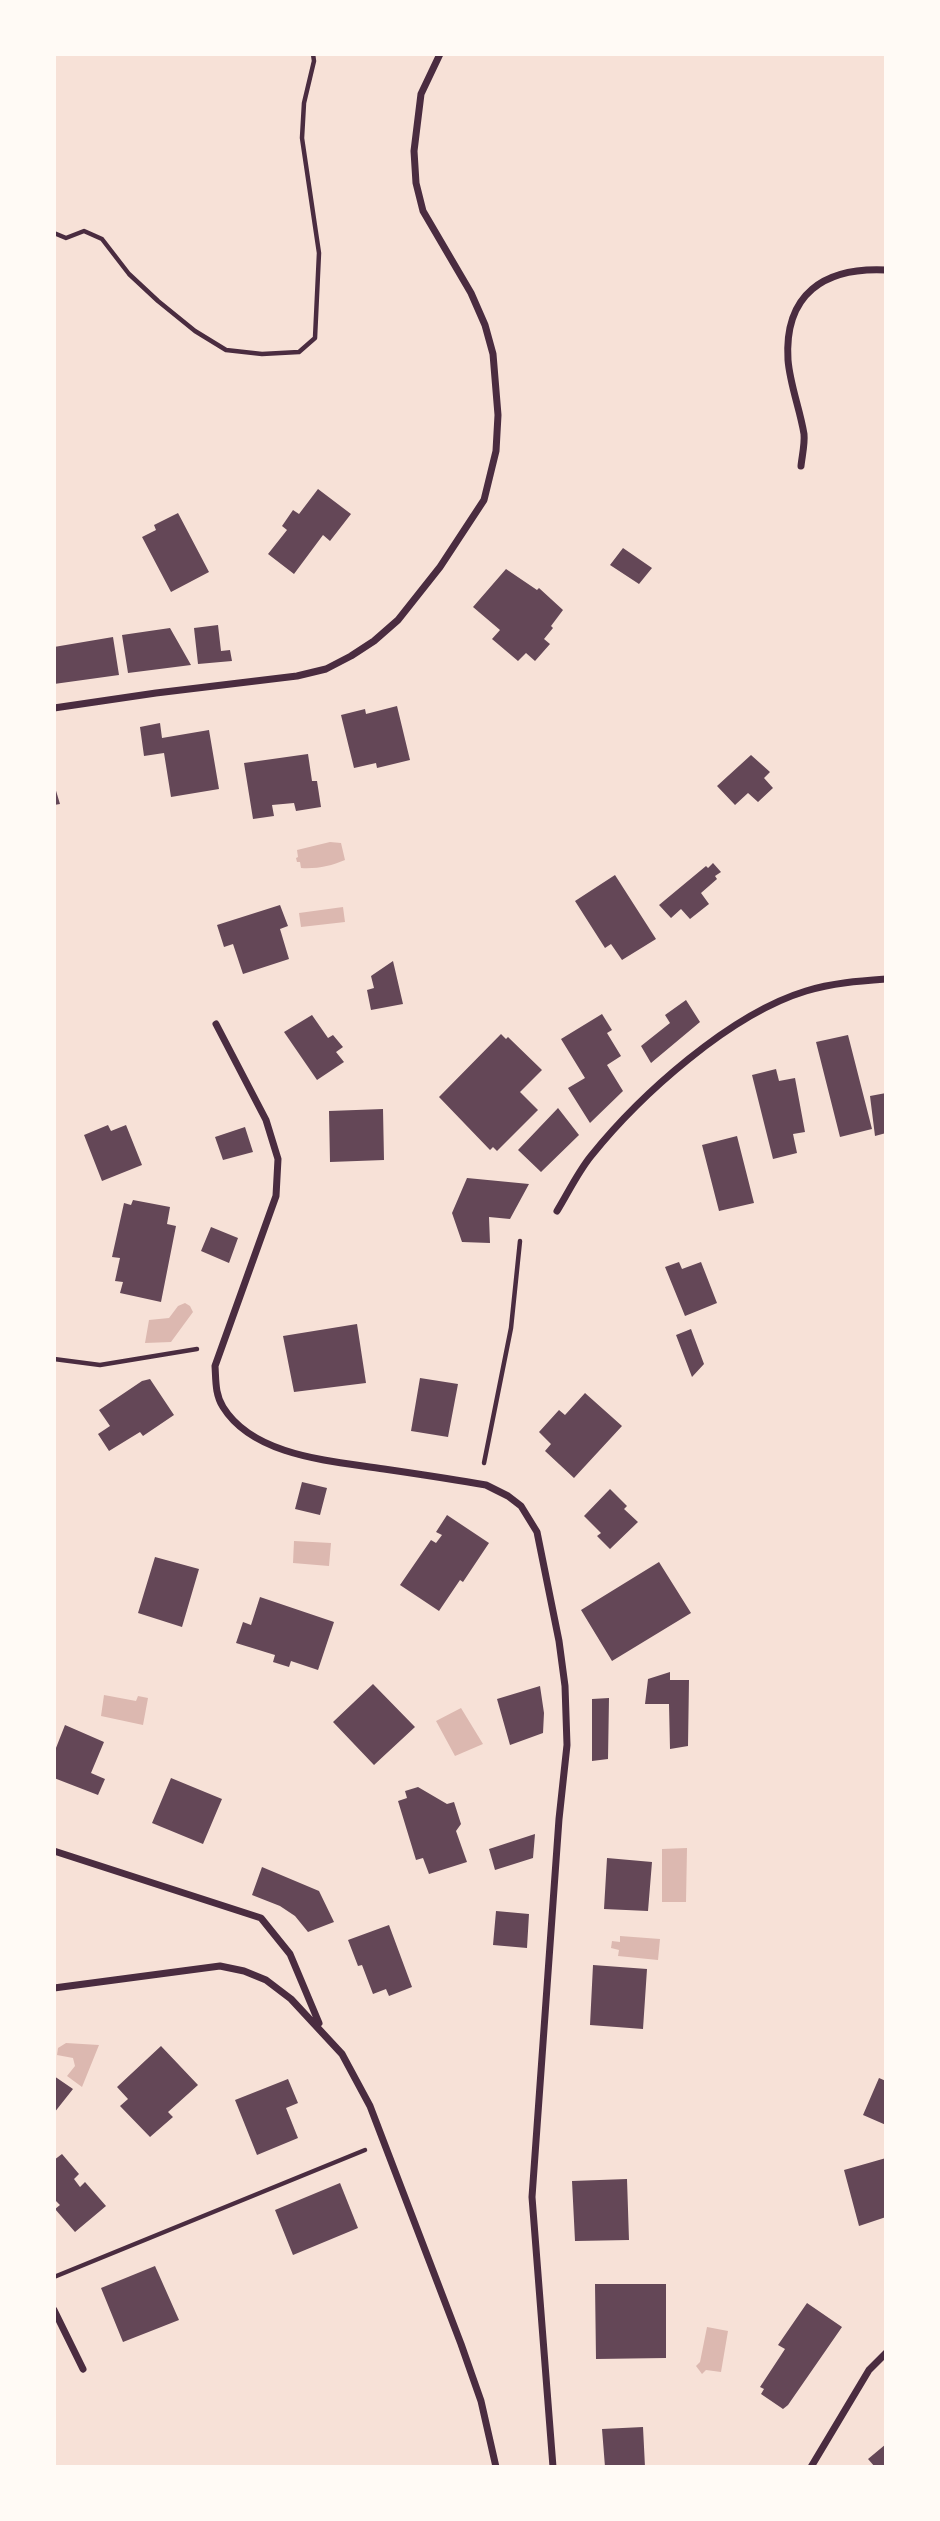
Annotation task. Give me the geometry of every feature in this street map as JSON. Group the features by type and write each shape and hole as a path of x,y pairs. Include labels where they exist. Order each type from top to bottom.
{"street":[{"path":"54,708 297,676 326,669 374,641 398,620 440,567 484,500 496,451 498,415 492,354 485,325 471,293 423,211 416,183 414,150 421,94 440,54"},
{"path":"802,466 804,437 788,362 790,326 796,307 807,293 830,277 862,269 886,270"},
{"path":"557,1212 590,1157 678,1068 722,1034 762,1010 804,991 839,983 886,979"},
{"path":"216,1024 266,1120 278,1159 276,1196 215,1366 216,1394 236,1423 275,1447 306,1457 486,1485 509,1496 521,1506 537,1532 559,1641 566,1718 532,2197 553,2467"},
{"path":"54,1851 261,1919 290,1954 321,2029"},
{"path":"54,1988 220,1966 244,1971 266,1980 291,1998 321,2029 342,2054 370,2106 481,2401 496,2467"},
{"path":"54,2310 83,2369"},
{"path":"811,2467 869,2370 886,2353"}],"path":[{"path":"54,233 66,238 83,231 102,239 129,274 158,301 195,331 226,350 262,354 299,352 315,338 319,253 302,138 304,103 314,61 313,54"},
{"path":"482,1471 511,1328 520,1241"},
{"path":"54,1359 100,1365 222,1345"},
{"path":"54,2277 384,2142"}],"shaded area":[{"path":"330,842 341,843 345,860 324,867 301,868 296,858 297,850"},
{"path":"343,907 345,922 301,927 299,913"},
{"path":"185,1303 193,1312 171,1342 145,1343 149,1320 169,1318 178,1306"},
{"path":"294,1541 331,1543 329,1566 293,1563"},
{"path":"104,1695 136,1701 138,1696 148,1698 143,1725 101,1716"},
{"path":"461,1708 483,1744 455,1756 436,1721"},
{"path":"687,1848 686,1902 662,1902 662,1849"},
{"path":"620,1936 660,1939 658,1960 618,1956 619,1950 611,1948 612,1941 620,1942"},
{"path":"66,2043 99,2045 82,2087 67,2076 75,2066 73,2058 57,2055 58,2048"},
{"path":"707,2327 728,2331 721,2372 706,2370 702,2374 696,2366 700,2362"}],"building":[{"path":"318,489 351,514 330,541 323,535 294,574 268,554 287,530 282,526 293,510 299,514"},
{"path":"178,513 209,572 171,592 142,537 156,530 154,525"},
{"path":"623,548 652,568 639,584 610,565"},
{"path":"506,569 537,590 539,588 563,610 544,639 550,644 535,661 526,653 518,661 492,639 500,630 473,607"},
{"path":"218,625 221,651 230,650 232,661 198,664 194,628"},
{"path":"170,628 191,665 128,673 122,635"},
{"path":"113,637 119,675 54,684 54,647"},
{"path":"397,706 410,760 377,768 376,763 354,768 341,715 365,709 366,714"},
{"path":"160,723 162,738 209,730 219,789 171,797 164,753 144,756 140,727"},
{"path":"308,754 312,781 317,781 321,807 296,811 294,803 272,805 274,816 253,819 244,763"},
{"path":"751,755 770,772 764,778 773,788 758,802 748,793 735,805 717,786"},
{"path":"54,784 60,804 54,805"},
{"path":"713,863 721,872 701,893 709,904 690,919 681,909 671,918 659,905"},
{"path":"615,875 656,939 622,960 611,944 605,948 575,901"},
{"path":"280,905 288,926 280,929 289,959 243,974 233,944 224,947 217,925"},
{"path":"393,961 403,1004 371,1010 367,990 374,988 371,976"},
{"path":"686,1000 700,1022 651,1063 641,1046 670,1023 665,1015"},
{"path":"602,1014 612,1030 607,1033 621,1056 607,1065 623,1091 590,1123 568,1088 585,1078 561,1039"},
{"path":"312,1015 328,1038 333,1035 343,1047 336,1052 344,1062 317,1080 284,1032"},
{"path":"501,1034 506,1039 508,1037 542,1070 520,1092 538,1110 497,1151 493,1147 490,1150 439,1097"},
{"path":"848,1035 872,1129 840,1137 816,1042"},
{"path":"776,1069 779,1081 795,1078 805,1132 793,1134 797,1153 773,1159 752,1075"},
{"path":"886,1093 886,1133 875,1136 870,1096"},
{"path":"558,1108 579,1135 541,1172 518,1150"},
{"path":"383,1109 384,1160 330,1162 329,1111"},
{"path":"108,1125 111,1131 126,1125 142,1165 102,1181 84,1135"},
{"path":"245,1127 253,1152 223,1160 215,1137"},
{"path":"737,1136 754,1203 719,1211 702,1145"},
{"path":"467,1178 529,1184 510,1219 489,1217 490,1243 462,1242 452,1213"},
{"path":"133,1200 170,1207 167,1224 176,1226 161,1302 120,1293 123,1282 115,1281 120,1258 112,1257 124,1203 131,1205"},
{"path":"211,1227 238,1238 229,1263 201,1251"},
{"path":"679,1262 682,1269 701,1262 717,1303 685,1316 665,1267"},
{"path":"357,1324 366,1383 294,1392 283,1336"},
{"path":"691,1329 704,1364 692,1377 676,1335"},
{"path":"420,1378 458,1384 448,1437 411,1431"},
{"path":"150,1379 174,1415 143,1436 140,1432 109,1451 98,1434 110,1426 99,1410 142,1381"},
{"path":"585,1393 622,1426 574,1478 545,1451 551,1444 539,1432 559,1410 565,1415"},
{"path":"302,1482 327,1488 320,1515 295,1509"},
{"path":"610,1489 627,1506 624,1509 638,1522 610,1549 597,1536 601,1533 584,1516"},
{"path":"447,1515 489,1543 463,1582 460,1580 439,1611 400,1585 431,1540 436,1543 442,1535 436,1532"},
{"path":"155,1557 199,1569 182,1627 138,1613"},
{"path":"659,1562 691,1613 612,1661 581,1610"},
{"path":"260,1597 334,1622 318,1670 291,1661 289,1667 273,1662 275,1655 236,1643 243,1622 251,1625"},
{"path":"670,1672 670,1680 689,1680 688,1746 670,1749 669,1704 645,1704 648,1679"},
{"path":"373,1684 415,1727 374,1765 333,1722"},
{"path":"540,1686 544,1713 543,1733 510,1745 497,1699"},
{"path":"609,1698 608,1759 592,1761 592,1699"},
{"path":"65,1725 104,1742 91,1773 105,1779 98,1795 54,1778 54,1753"},
{"path":"171,1778 222,1799 203,1844 152,1823"},
{"path":"418,1787 447,1804 454,1802 461,1824 456,1831 467,1862 429,1874 423,1858 416,1860 398,1801 407,1798 405,1791"},
{"path":"535,1834 533,1858 495,1870 489,1849"},
{"path":"607,1858 652,1862 648,1911 604,1909"},
{"path":"262,1867 319,1891 334,1922 308,1932 295,1916 280,1906 252,1895"},
{"path":"496,1911 529,1914 527,1948 493,1945"},
{"path":"389,1925 412,1987 389,1996 386,1989 373,1994 362,1965 358,1966 348,1940"},
{"path":"593,1965 647,1969 643,2029 590,2025"},
{"path":"161,2046 198,2085 168,2112 173,2117 150,2137 120,2106 128,2099 117,2087"},
{"path":"54,2076 73,2089 54,2113"},
{"path":"879,2078 886,2081 886,2125 863,2115"},
{"path":"288,2079 298,2103 286,2108 298,2138 257,2155 235,2100"},
{"path":"62,2154 79,2174 74,2179 80,2187 85,2182 106,2206 75,2232 55,2209 60,2205 54,2199 54,2160"},
{"path":"886,2158 886,2217 859,2226 844,2170"},
{"path":"627,2179 629,2240 575,2241 572,2181"},
{"path":"340,2183 358,2228 293,2255 275,2210"},
{"path":"155,2266 179,2320 123,2342 101,2288"},
{"path":"595,2284 666,2284 666,2358 596,2359"},
{"path":"807,2303 842,2327 783,2409 761,2394 764,2389 760,2387 785,2349 778,2345"},
{"path":"643,2427 645,2467 605,2467 602,2429"},
{"path":"886,2444 886,2467 875,2467 868,2459"}]}
